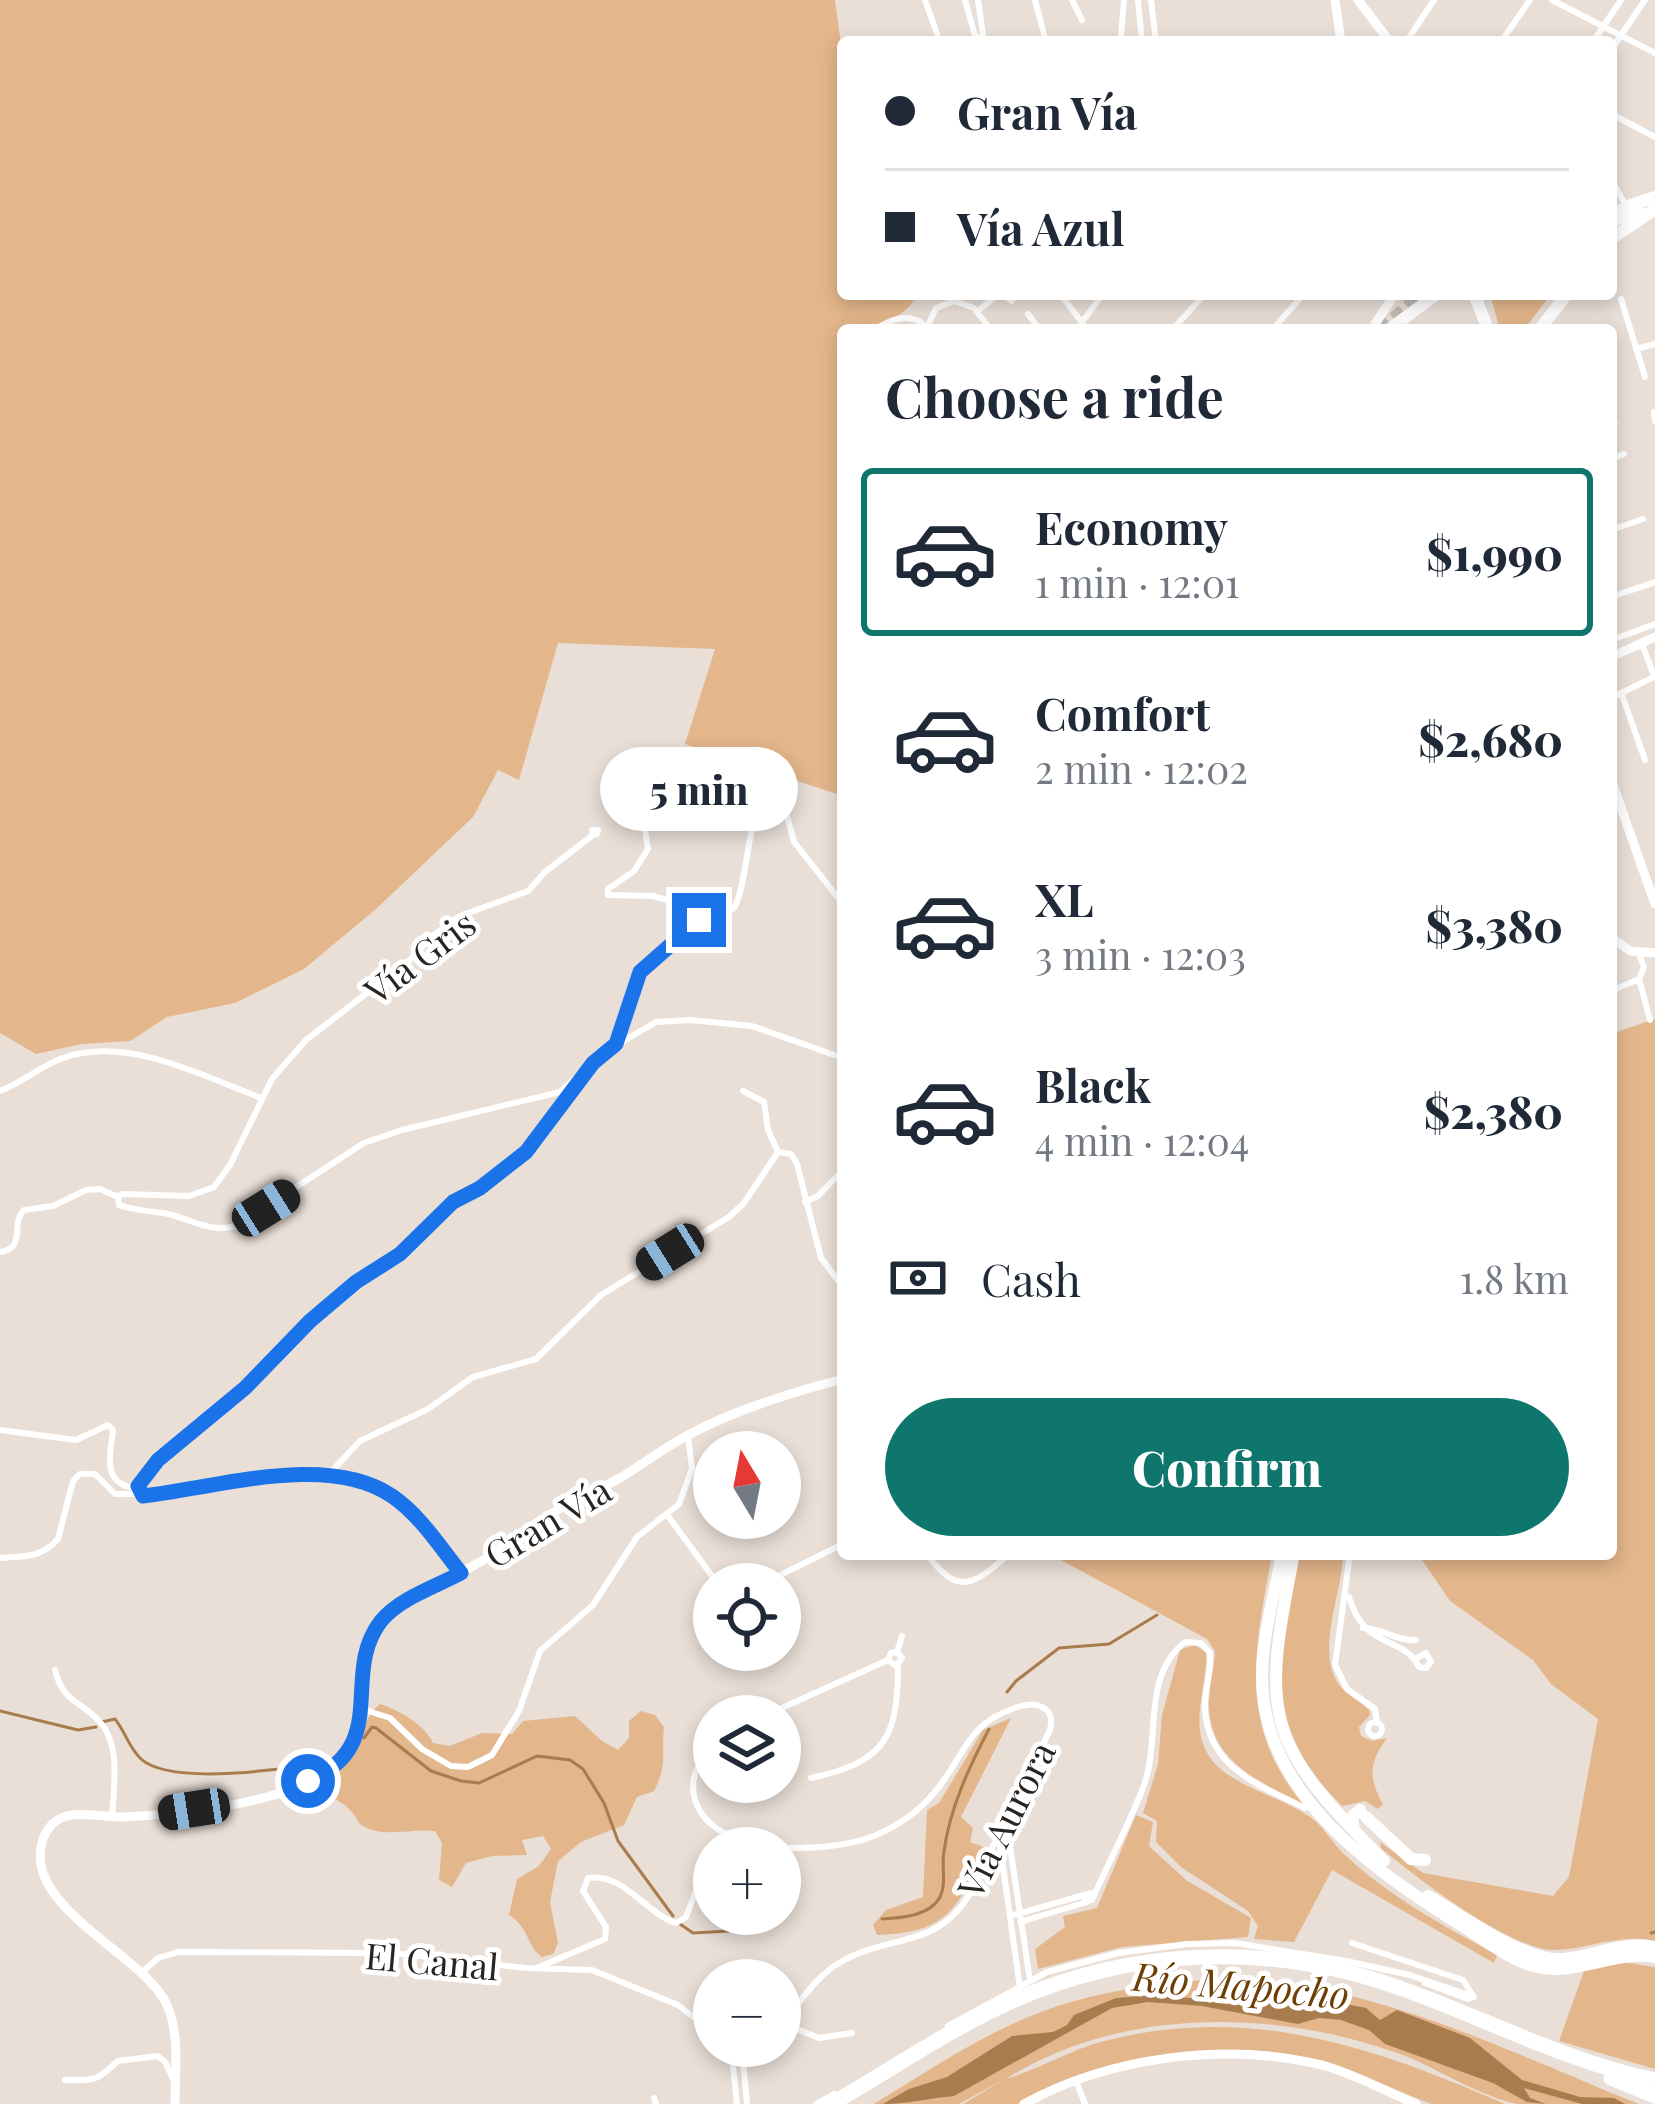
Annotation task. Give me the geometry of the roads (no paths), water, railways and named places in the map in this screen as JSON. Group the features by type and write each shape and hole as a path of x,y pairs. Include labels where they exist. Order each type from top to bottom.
{"highway":[{"path":"831,2104 972,2020 1032,1992 1108,1968 1196,1956 1264,1958 1372,1979 1655,2088"},
{"path":"850,2104 979,2028 1059,1992 1138,1972 1226,1965 1290,1971 1382,1990 1611,2078 1655,2088"}],"main road":[{"path":"1335,0 1340,36"},
{"path":"1339,20 1348,4 1360,3 1385,36"},
{"path":"1617,217 1655,202"},
{"path":"1617,234 1655,202"},
{"path":"1405,315 1409,300"},
{"path":"1395,324 1428,300"},
{"path":"1544,324 1562,300"},
{"path":"1617,649 1655,637"},
{"path":"1617,796 1655,904"},
{"path":"1617,941 1639,954 1655,955"},
{"path":"1644,967 1655,955"},
{"name":"Gran Vía","path":"173,2103 176,2084 169,2012 159,1992 72,1914 48,1879 40,1859 44,1837 57,1820 240,1801 318,1777 348,1751 358,1732 368,1649 380,1623 399,1606 688,1435 837,1381"},
{"path":"1281,1560 1262,1665 1263,1698 1283,1763 1308,1802 1417,1898 1530,1965 1564,1969 1625,1955 1655,1957"},
{"path":"1293,1560 1275,1651 1275,1696 1293,1755 1308,1780 1338,1814 1360,1810 1352,1817 1378,1861"},
{"path":"1366,1817 1411,1859 1425,1860"},
{"path":"1349,1848 1534,1955 1560,1959 1621,1945 1655,1947"},
{"path":"1024,2104 1076,2081 1150,2062 1244,2055 1323,2066 1416,2104"}],"street":[{"path":"925,0 938,36"},
{"path":"965,0 971,36"},
{"path":"978,0 981,36"},
{"path":"1035,0 1044,36"},
{"path":"1072,0 1082,20"},
{"path":"1121,36 1124,0"},
{"path":"1138,0 1141,36"},
{"path":"1151,0 1155,36"},
{"path":"1410,36 1434,0"},
{"path":"1505,36 1529,0"},
{"path":"1552,0 1655,53"},
{"path":"1597,36 1621,0"},
{"path":"1617,42 1645,0"},
{"path":"1617,117 1655,137"},
{"path":"1621,298 1645,377"},
{"path":"928,324 936,308 954,300"},
{"path":"961,300 987,324"},
{"path":"977,311 992,300"},
{"path":"1065,300 1084,324"},
{"path":"1080,324 1098,300"},
{"path":"1178,324 1200,300"},
{"path":"1277,324 1299,300"},
{"path":"1028,314 1036,324"},
{"path":"888,324 912,317 920,324"},
{"path":"1636,349 1655,345"},
{"path":"1654,412 1655,422"},
{"path":"1617,457 1624,454"},
{"path":"1617,528 1642,519"},
{"path":"1617,595 1655,582"},
{"path":"1617,647 1655,624"},
{"path":"1617,696 1654,678 1642,642"},
{"path":"1622,695 1645,760"},
{"path":"616,1044 640,972 699,920 725,915 735,907 752,831 773,784 779,787 794,842 837,896"},
{"path":"1617,816 1623,813"},
{"path":"623,824 633,816 643,817 648,849 634,871 608,889 608,895 653,896 693,908 735,907"},
{"name":"Vía Gris","path":"118,1197 189,1196 214,1187 278,1070 306,1040 411,959 431,937 466,913 528,892 545,872 593,835"},
{"path":"1639,954 1644,967 1639,979 1650,1020"},
{"path":"1617,988 1639,979"},
{"path":"0,1252 16,1244 17,1219 24,1210 52,1206 86,1190 118,1197 119,1204 128,1208 226,1229 364,1143 554,1095 616,1044 656,1022 690,1020 766,1029 837,1056"},
{"path":"0,1091 59,1060 94,1052 141,1056 261,1098"},
{"path":"139,1491 158,1460 245,1388 310,1321 356,1282 400,1254 453,1202 480,1188 526,1152 585,1073"},
{"path":"743,1091 764,1102 768,1130 778,1151"},
{"path":"328,1475 360,1441 428,1409 473,1376 536,1359 601,1295 729,1217 744,1203 778,1151"},
{"path":"778,1151 790,1154 797,1164 820,1258 837,1279"},
{"path":"805,1202 837,1176"},
{"path":"0,1430 76,1440 108,1425 113,1430 107,1460 110,1473 123,1487 139,1491"},
{"path":"362,1709 390,1718 441,1762 459,1767 484,1760 499,1749 544,1646 593,1605 638,1537 680,1504 689,1482 688,1435"},
{"path":"0,1558 32,1556 52,1546 73,1481 80,1474 95,1474 115,1495 328,1475 360,1481 395,1498 461,1573"},
{"path":"668,1516 703,1563"},
{"path":"801,1565 837,1547"},
{"path":"932,1560 944,1576 960,1583 977,1579 1002,1560"},
{"path":"1350,1560 1335,1665 1347,1689 1375,1709 1377,1723"},
{"path":"1348,1594 1362,1628 1415,1659"},
{"path":"1362,1628 1381,1628 1416,1640"},
{"path":"897,1652 902,1636"},
{"path":"1010,1920 1088,1897 1099,1880 1144,1785 1158,1686 1178,1646 1187,1641 1204,1645 1211,1656 1205,1709 1218,1754 1247,1779 1305,1808"},
{"path":"801,1699 897,1652"},
{"path":"812,1778 856,1766 884,1743 897,1711 902,1658 897,1652"},
{"path":"888,1660 898,1665"},
{"path":"55,1670 69,1699 99,1720 108,1736 114,1765 112,1817"},
{"name":"Vía Aurora","path":"801,1847 821,1848 880,1833 929,1798 981,1726 1013,1709 1040,1706 1050,1715 1050,1730 966,1901 926,1936 841,1962 801,2001"},
{"name":"Vía Aurora","path":"696,1803 718,1827"},
{"path":"1006,1819 1010,1920 1020,1988"},
{"path":"998,1834 1020,1917 1030,1981"},
{"path":"983,1867 1008,1876"},
{"path":"536,1969 605,1939 606,1928 583,1891 588,1878 599,1876 620,1886 648,1909 676,1923 686,1917 693,1898"},
{"path":"816,2104 1030,1981 1103,1956 1206,1943 1252,1946 1382,1969 1474,1997 1463,1980 1352,1943"},
{"name":"El Canal","path":"141,1973 158,1958 178,1952 394,1953 600,1972 678,2005 693,2017"},
{"path":"801,2032 815,2038 852,2033"},
{"path":"65,2080 95,2080 118,2061 152,2056 162,2058 176,2084"},
{"path":"733,2067 737,2104"},
{"path":"744,2067 747,2104"},
{"path":"1076,2081 1085,2104"}],"waterway":[{"path":"1007,1692 1059,1648 1109,1644 1157,1615"},
{"path":"0,1711 78,1730 96,1727"},
{"path":"102,1722 115,1719 141,1759 176,1772 227,1774 319,1764"},
{"path":"364,1738 376,1728 431,1771 479,1783 537,1756 570,1760 583,1769 604,1803 618,1841 673,1916"},
{"path":"882,1919 922,1912 940,1897 951,1819 989,1729"},
{"path":"680,1924 693,1933"},
{"path":"1651,1933 1655,1932"}],"tunnel":[{"path":"1387,324 1414,300"}],"water label":[{"name":"Río Mapocho","path":"1241,1984"}]}
